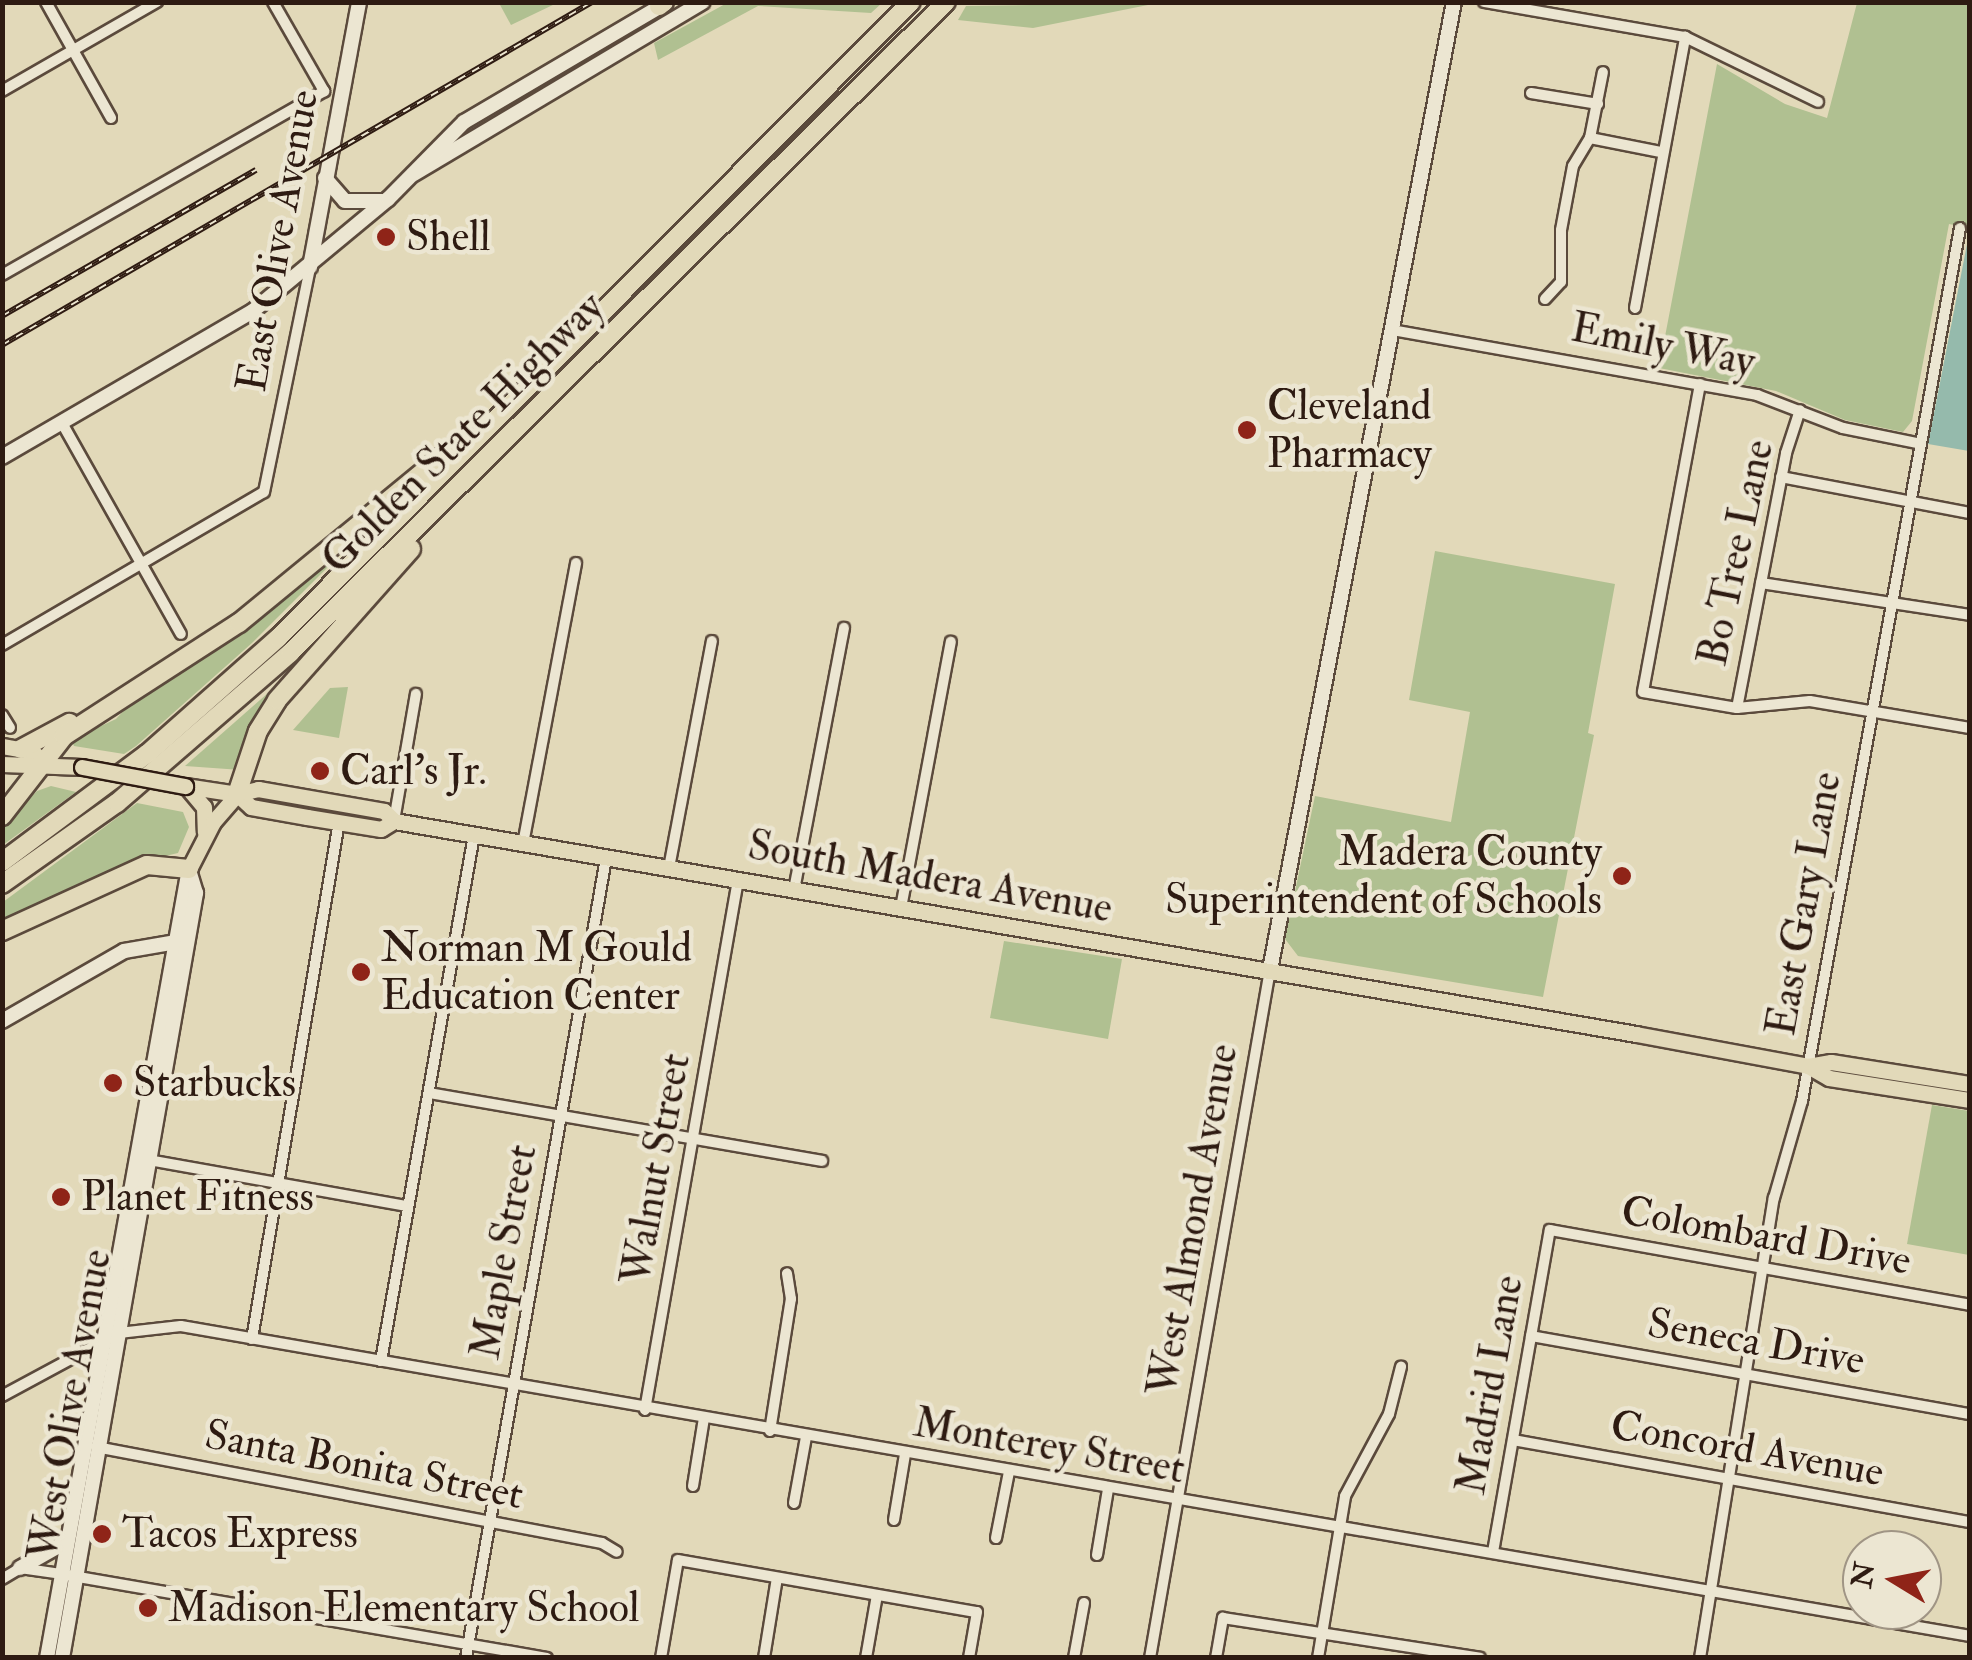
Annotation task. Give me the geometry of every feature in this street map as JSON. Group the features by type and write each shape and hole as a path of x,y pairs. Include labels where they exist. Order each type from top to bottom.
{"highway":[{"name":"Golden State Highway","path":"2,862 200,710 911,2"},
{"name":"Golden State Highway","path":"2,884 213,724 555,392 946,2"},
{"path":"2,816 64,736 240,624 540,374"},
{"path":"238,794 258,731 277,700 555,392"},
{"path":"12,748 110,704"},
{"path":"2,931 147,864 189,869"}],"main road":[{"name":"East Olive Avenue","path":"310,268 359,2"},
{"path":"409,177 703,2"},
{"path":"1270,970 1454,2"},
{"path":"2,458 223,330 310,268 388,199 464,122 663,4"},
{"path":"621,28 631,44"},
{"path":"324,178 345,202 388,199"},
{"name":"South Madera Avenue","path":"12,748 46,762 238,794 258,789 384,811 394,821 1270,970 1808,1066 1829,1078 1970,1100"},
{"name":"South Madera Avenue","path":"2,764 27,769 46,762"},
{"path":"186,786 204,806 204,836"},
{"name":"South Madera Avenue","path":"238,794 251,807 381,829 394,821"},
{"name":"West Olive Avenue","path":"46,1658 68,1575 119,1333 142,1159 189,869 204,836 238,794"},
{"path":"2,1021 124,951 179,943"},
{"name":"South Madera Avenue","path":"1808,1066 1831,1062 1970,1084"},
{"name":"West Olive Avenue","path":"62,1658 68,1575 66,1542 101,1342 142,1159"},
{"path":"20,1568 66,1542"}],"street":[{"path":"46,2 111,118"},
{"path":"2,91 157,2"},
{"path":"273,2 324,91"},
{"path":"1484,2 1685,36 1818,102"},
{"path":"1636,308 1661,152 1685,36"},
{"path":"1546,299 1560,282 1561,230 1573,166 1590,138 1603,72"},
{"path":"2,276 324,91 340,95"},
{"path":"1531,93 1598,104"},
{"path":"1590,138 1661,152"},
{"name":"East Gary Lane","path":"1700,1658 1732,1479 1744,1373 1762,1268 1808,1066 1917,443 1960,228"},
{"name":"East Olive Avenue","path":"141,566 264,492 310,268"},
{"name":"Emily Way","path":"1392,330 1700,384 1800,410 1843,428 1917,443"},
{"path":"1700,384 1643,692 1738,708 1810,701 1970,728"},
{"name":"Bo Tree Lane","path":"1738,708 1781,477 1800,410"},
{"path":"62,423 181,634"},
{"path":"1781,477 1970,513"},
{"path":"523,844 576,563"},
{"path":"2,644 141,566"},
{"path":"1761,582 1970,615"},
{"path":"794,890 844,628"},
{"path":"669,868 712,641"},
{"path":"901,908 951,642"},
{"path":"394,821 416,694"},
{"path":"2,714 10,728"},
{"path":"252,1339 338,822"},
{"path":"381,1361 474,835"},
{"name":"Maple Street","path":"466,1658 606,858"},
{"name":"Walnut Street","path":"644,1410 696,1138 738,880"},
{"name":"West Almond Avenue","path":"1150,1658 1270,970"},
{"path":"428,1093 822,1161"},
{"path":"142,1159 408,1206"},
{"name":"Colombard Drive","path":"1550,1230 1970,1305"},
{"name":"Madrid Lane","path":"1494,1552 1550,1230"},
{"path":"770,1431 791,1299 787,1272"},
{"name":"Monterey Street","path":"119,1333 180,1326 644,1410 1970,1636"},
{"path":"2,1396 119,1333"},
{"name":"Seneca Drive","path":"1531,1336 1970,1414"},
{"path":"1318,1658 1350,1482 1389,1414 1400,1367"},
{"path":"693,1486 704,1418"},
{"path":"794,1503 806,1437"},
{"name":"Concord Avenue","path":"1512,1440 1970,1522"},
{"name":"Santa Bonita Street","path":"96,1447 602,1543 618,1552"},
{"path":"894,1520 905,1454"},
{"path":"996,1538 1009,1472"},
{"path":"1097,1555 1108,1488"},
{"path":"661,1658 678,1560 977,1612 970,1658"},
{"path":"2,1579 20,1568 546,1658"},
{"path":"764,1658 777,1578"},
{"path":"866,1658 877,1595"},
{"path":"1074,1658 1084,1602"},
{"path":"1216,1658 1223,1618 1417,1652 1480,1658"}],"shaded area":[{"path":"499,3 557,3 511,25"},
{"path":"727,3 882,3 871,13 758,6 658,60 654,43"},
{"path":"1158,3 1033,28 958,20 966,6"},
{"path":"1857,3 1969,3 1969,228 1949,224 1912,421 1903,432 1845,420 1776,391 1659,368 1717,64 1785,104 1827,118"},
{"path":"1969,234 1969,451 1928,444"},
{"path":"1435,551 1615,584 1588,733 1594,735 1543,997 1298,956 1285,939 1315,796 1451,822 1470,712 1409,700"},
{"path":"325,561 330,565 252,643 136,746 124,754 74,746 71,740 116,719 139,694"},
{"path":"348,687 339,738 293,730 330,688"},
{"path":"268,693 273,698 241,770 185,766"},
{"path":"51,786 76,792 3,845 3,826 37,791"},
{"path":"137,803 183,812 189,827 178,853 144,861 3,927 3,902"},
{"path":"1004,941 1122,959 1108,1039 990,1018"},
{"path":"1932,1105 1969,1111 1969,1255 1907,1244"}],"railway":[{"path":"2,345 592,2"},
{"path":"2,316 256,170"}],"place":[{"name":"Shell","path":"386,237"},
{"name":"Cleveland Pharmacy","path":"1247,430"},
{"name":"Carl's Jr.","path":"320,771"},
{"name":"Madera County Superintendent of Schools","path":"1622,876"},
{"name":"Norman M Gould Education Center","path":"361,972"},
{"name":"Starbucks","path":"113,1083"},
{"name":"Planet Fitness","path":"61,1197"},
{"name":"Tacos Express","path":"102,1534"},
{"name":"Madison Elementary School","path":"148,1608"}]}
